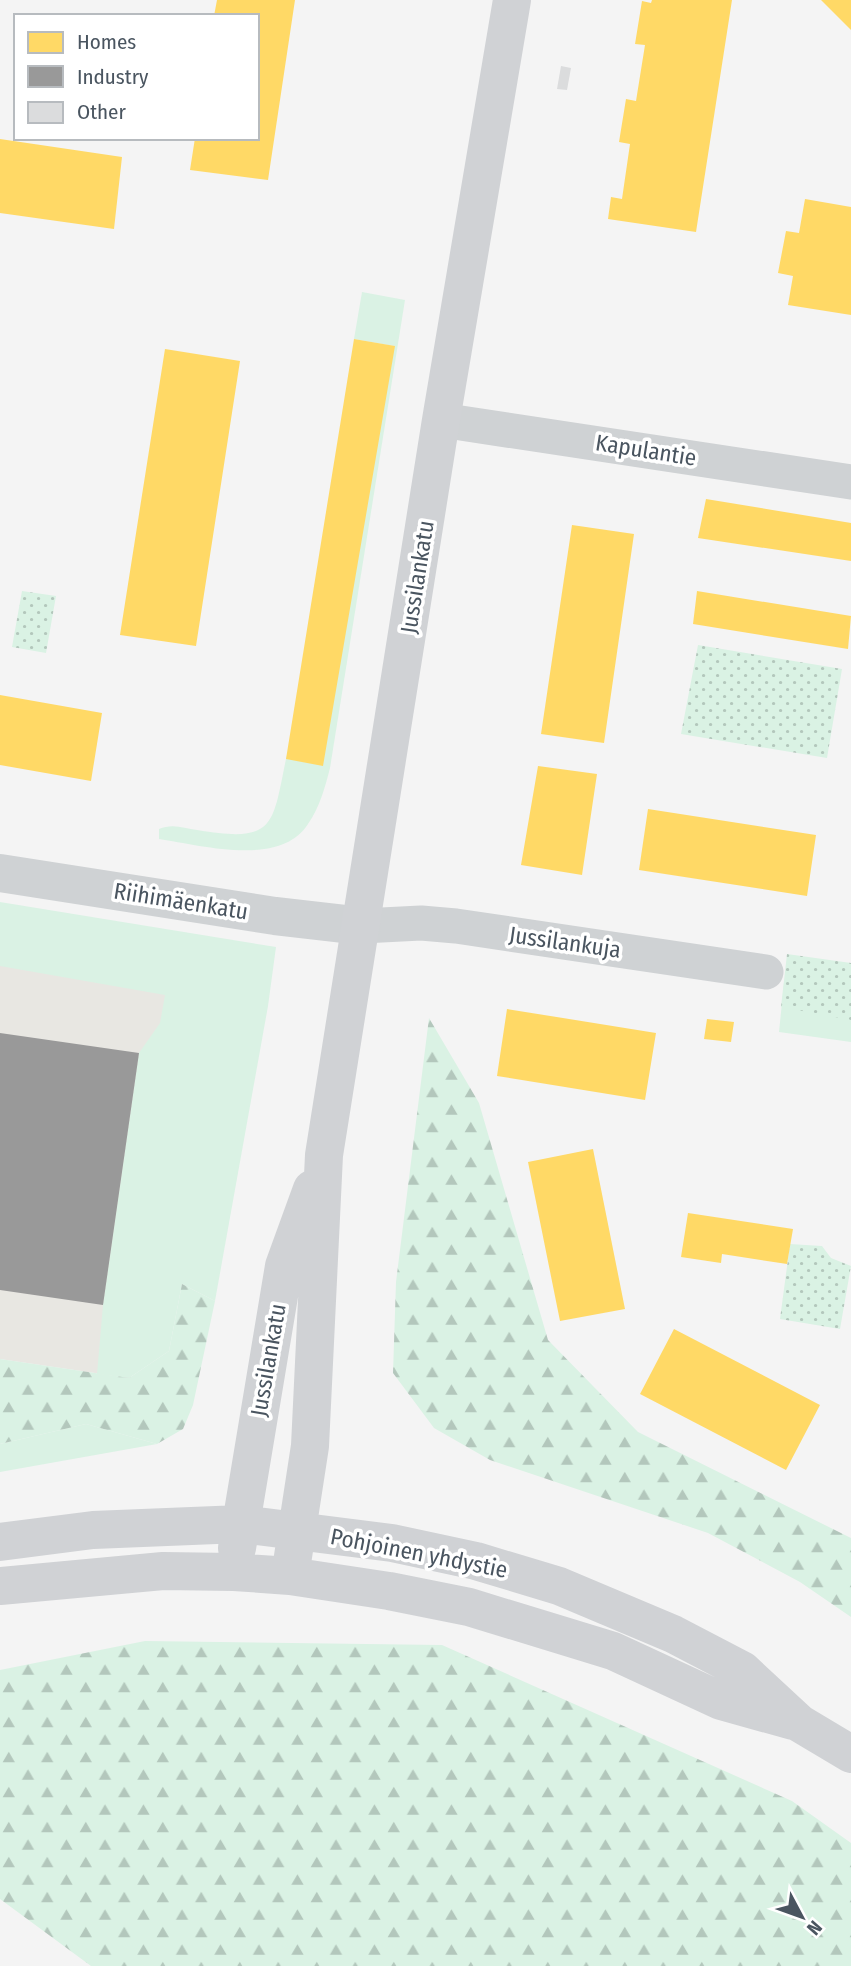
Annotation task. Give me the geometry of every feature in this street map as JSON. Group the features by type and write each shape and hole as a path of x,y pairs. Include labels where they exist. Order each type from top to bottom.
{"main road":[{"name":"Jussilankatu","path":"290,1576 310,1446 324,1155 441,420 512,0"},
{"name":"Jussilankatu","path":"234,1572 284,1266 324,1155"},
{"name":"Pohjoinen yhdystie","path":"0,1542 93,1530 241,1524 392,1543 476,1561 559,1586 673,1634 742,1670 799,1723 851,1754"},
{"name":"Pohjoinen yhdystie","path":"0,1586 163,1571 290,1576 389,1591 469,1607 613,1651 722,1701 799,1723"}],"street":[{"name":"Kapulantie","path":"441,420 851,482"},
{"name":"Riihimäenkatu","path":"0,873 275,916 362,926"},
{"name":"Jussilankuja","path":"362,926 422,923 456,926 766,972"}],"shaded area":[{"path":"0,924 199,956 129,1378 0,1359"}],"green space":[{"path":"362,292 405,300 330,768 322,797 308,824 295,838 279,846 239,850 159,839 159,829 169,826 242,834 256,831 265,825 272,815 394,346 354,339"},
{"path":"22,591 56,596 46,653 12,647"},
{"path":"698,645 842,669 827,758 681,734"},
{"path":"0,902 276,947 268,1006 215,1301 182,1284 169,1351 129,1378 97,1374 103,1305 139,1053 160,1023 165,995 0,966"},
{"path":"787,954 851,963 851,1020 781,1007"},
{"path":"784,983 851,989 851,1042 779,1032"},
{"path":"429,1018 479,1103 548,1340 638,1432 851,1538 851,1617 800,1582 708,1533 490,1460 434,1428 393,1373 396,1282"},
{"path":"790,1244 822,1246 831,1258 851,1266 840,1329 780,1319"},
{"path":"182,1284 215,1301 193,1405 183,1429 157,1444 86,1424 0,1444 0,1359 129,1378 169,1351"},
{"path":"86,1424 157,1444 0,1472 0,1444"},
{"path":"145,1641 442,1645 792,1801 851,1843 851,1966 91,1966 0,1899 0,1670"}],"building: Homes":[{"path":"217,0 295,0 268,180 190,170 195,140 259,140 259,14 214,14"},
{"path":"652,0 732,0 696,232 608,219 611,197 622,199 630,144 619,142 626,99 636,101 645,45 635,44 642,1 651,3"},
{"path":"821,0 851,0 851,30"},
{"path":"0,139 122,157 114,229 0,213"},
{"path":"805,199 851,207 851,315 788,305 793,276 778,273 786,231 799,233"},
{"path":"354,339 395,346 323,766 286,759"},
{"path":"165,349 240,361 196,646 120,635"},
{"path":"706,499 851,523 851,561 698,538"},
{"path":"572,525 634,534 604,743 541,734"},
{"path":"697,591 851,616 848,649 693,624"},
{"path":"0,695 102,713 91,781 0,765"},
{"path":"538,766 597,774 582,875 521,865"},
{"path":"648,809 816,835 807,896 639,870"},
{"path":"507,1009 656,1033 645,1100 497,1076"},
{"path":"707,1019 734,1022 731,1042 704,1039"},
{"path":"593,1149 625,1309 560,1321 528,1162"},
{"path":"688,1213 793,1229 787,1264 722,1254 721,1263 681,1257"},
{"path":"674,1329 820,1405 786,1470 640,1394"}],"building: Industry":[{"path":"0,1033 139,1053 103,1305 0,1290"}],"building: Other":[{"path":"561,66 571,68 567,90 557,89"}]}
